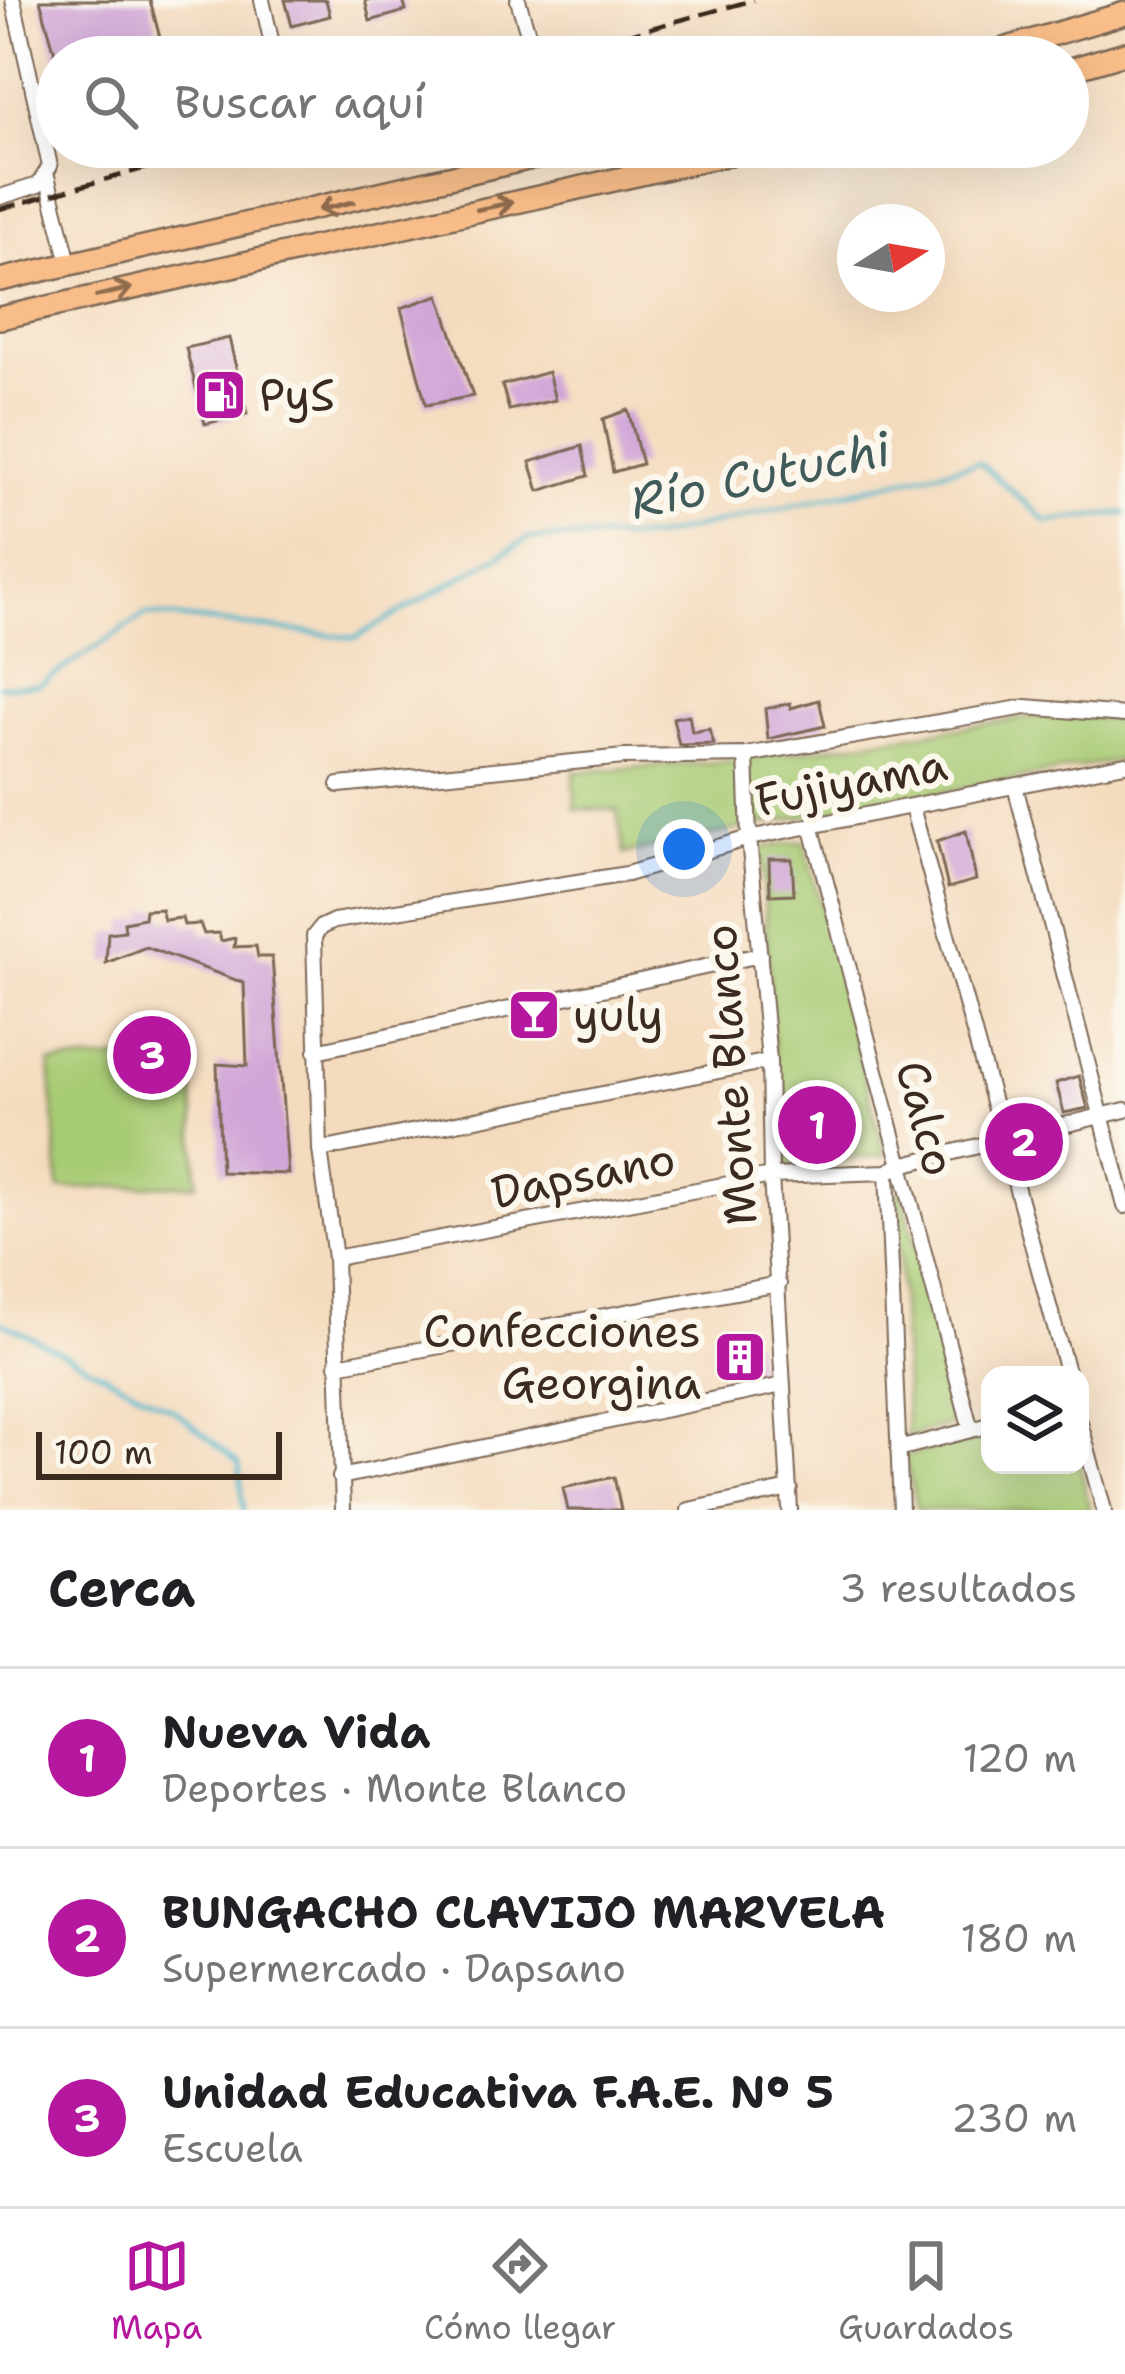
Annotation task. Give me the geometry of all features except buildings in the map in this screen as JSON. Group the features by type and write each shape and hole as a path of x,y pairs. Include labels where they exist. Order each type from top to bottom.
{"main road":[{"path":"1049,36 1125,14"},
{"path":"1089,64 1125,53"},
{"path":"0,280 491,168"},
{"path":"0,318 668,168"}],"street":[{"path":"13,0 36,103"},
{"path":"262,0 270,36"},
{"path":"518,0 529,36"},
{"path":"0,196 38,185 49,168"},
{"path":"46,176 69,263"},
{"path":"339,785 624,757 746,754 1026,707 1125,715"},
{"name":"Monte Blanco","path":"746,754 769,1061 790,1510"},
{"path":"1123,765 1125,784"},
{"name":"Fujiyama","path":"316,1051 314,936 334,921 628,874 749,838 1123,765"},
{"path":"1015,786 1125,1206"},
{"path":"912,807 1066,1366"},
{"name":"Calco","path":"811,825 894,1168 971,1430"},
{"path":"343,1510 335,1258 320,1150 316,1051 760,956"},
{"path":"320,1150 769,1061"},
{"name":"Dapsano","path":"335,1258 771,1176 894,1168 1125,1111"},
{"path":"894,1168 901,1510"},
{"path":"337,1365 779,1284"},
{"path":"340,1477 783,1385"},
{"path":"898,1449 981,1427"},
{"path":"1089,1455 1104,1510"},
{"path":"689,1510 790,1490"}],"green space":[{"path":"1053,714 1125,721 1125,759 624,854 617,810 575,809 574,772 732,761"},
{"path":"804,841 885,1155 781,1167 761,848"},
{"path":"192,1055 197,1184 59,1189 50,1063"},
{"path":"902,1191 960,1422 907,1437 896,1192"},
{"path":"981,1438 981,1474 1082,1474 1090,1510 917,1510 905,1456"}],"waterway":[{"name":"Río Cutuchi","path":"0,686 39,685 146,614 355,638 530,538 652,538 979,462 1046,521 1125,513"},
{"path":"0,1321 174,1410 239,1463 244,1510"}],"railway":[{"path":"622,36 754,0"},
{"path":"0,209 147,168"}],"place":[{"name":"PyS","path":"220,395"},
{"name":"yuly","path":"534,1015"},
{"name":"Unidad Educativa F.A.E. Nº 5","path":"152,1055"},
{"name":"Nueva Vida","path":"817,1125"},
{"name":"BUNGACHO CLAVIJO MARVELA","path":"1024,1142"},
{"name":"Confecciones Georgina","path":"740,1357"}]}
